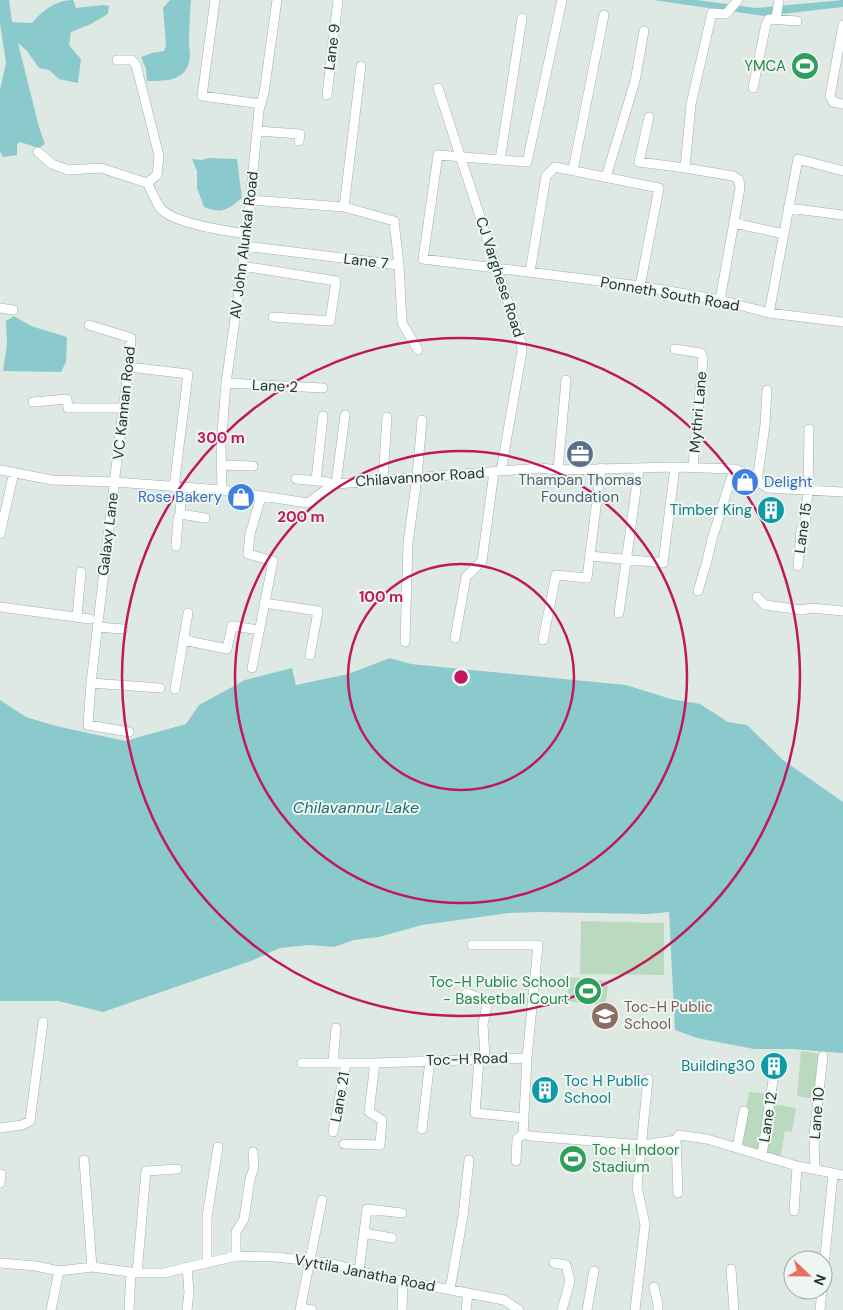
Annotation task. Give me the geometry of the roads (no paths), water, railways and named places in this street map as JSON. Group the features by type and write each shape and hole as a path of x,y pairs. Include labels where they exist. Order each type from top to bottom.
{"street":[{"path":"216,0 202,96 261,104"},
{"name":"AV John Alunkal Road","path":"222,490 221,446 226,383 247,234 257,131 277,0"},
{"name":"Lane 9","path":"327,95 338,0"},
{"path":"462,158 527,162 562,0"},
{"path":"685,168 691,104 712,13 726,14 738,0"},
{"path":"776,18 779,0"},
{"path":"573,170 604,14"},
{"path":"500,160 522,18"},
{"path":"753,88 766,24 769,19 797,21"},
{"path":"843,26 830,96 833,102 843,104"},
{"path":"606,177 635,80 644,31"},
{"path":"117,60 132,60 136,65 160,156 157,176 147,183"},
{"path":"344,207 361,66"},
{"name":"CJ Varghese Road","path":"438,88 521,342 522,351 482,561 466,577 455,638"},
{"path":"649,117 639,162 733,176 739,180 740,188 720,300"},
{"path":"257,131 300,134 299,141"},
{"path":"38,152 52,164 68,170 101,168 147,183 161,210 176,218 212,228 247,234"},
{"name":"Ponneth South Road","path":"462,158 438,155 423,259 640,286 720,300 769,313 843,322"},
{"path":"769,313 798,160 843,171"},
{"path":"530,272 546,176 556,167 659,188 640,286"},
{"path":"251,200 357,208"},
{"path":"344,207 394,221 399,264"},
{"path":"788,208 843,215"},
{"path":"734,223 784,234"},
{"name":"Lane 7","path":"245,246 399,264 402,323 418,350"},
{"path":"242,266 336,281 330,321 273,316"},
{"path":"0,308 13,310"},
{"name":"VC Kannan Road","path":"89,325 131,338 115,482"},
{"name":"Mythri Lane","path":"675,350 701,353 704,359 693,467"},
{"path":"129,367 188,374 178,488 180,514 176,546"},
{"path":"558,470 566,380"},
{"name":"Lane 2","path":"226,383 323,388"},
{"path":"757,481 765,425 767,390"},
{"path":"33,402 67,399 68,408 123,408"},
{"path":"0,470 52,480 115,482 222,490 308,503 334,484 344,415"},
{"path":"316,480 323,416"},
{"path":"383,479 387,417"},
{"path":"405,642 408,543 422,420"},
{"name":"Lane 15","path":"798,566 801,530 805,528 809,429"},
{"path":"222,466 253,466"},
{"path":"590,556 663,563 675,467"},
{"name":"Chilavannoor Road","path":"334,484 540,468 558,470 693,467 734,469 743,472 768,488 843,492"},
{"path":"543,640 556,575 587,578 601,468"},
{"path":"619,613 639,468"},
{"path":"698,591 734,469"},
{"path":"0,534 14,472"},
{"path":"296,479 316,480 334,484"},
{"name":"Galaxy Lane","path":"115,482 97,627 88,725 129,732"},
{"path":"252,668 274,561 248,554 250,534 261,497"},
{"path":"180,514 205,518"},
{"path":"77,617 81,572"},
{"path":"757,597 765,605 802,610 812,608 843,611"},
{"path":"264,603 318,611 310,655"},
{"path":"0,607 90,619"},
{"path":"175,689 188,613"},
{"path":"183,640 227,649 232,626 259,630"},
{"path":"97,627 123,629"},
{"path":"91,683 160,688"},
{"path":"472,945 538,945 526,1058"},
{"path":"466,993 488,1001 483,1024 482,1059 475,1113 524,1118"},
{"path":"0,1128 30,1121 43,1022"},
{"path":"333,1062 336,1028"},
{"name":"Lane 10","path":"815,1170 814,1136 822,1056"},
{"name":"Toc-H Road","path":"302,1063 375,1063 526,1058 523,1134 517,1139 516,1161"},
{"path":"422,1129 430,1060"},
{"name":"Lane 21","path":"333,1132 346,1063"},
{"path":"344,1144 380,1145 382,1120 369,1112 375,1063"},
{"path":"635,1310 645,1224 638,1187 648,1079"},
{"name":"Lane 12","path":"762,1155 773,1080"},
{"path":"737,1148 744,1111"},
{"path":"523,1134 643,1145 676,1140"},
{"path":"678,1193 676,1140 679,1135 707,1140 797,1166 843,1175"},
{"path":"207,1263 206,1217 218,1147"},
{"path":"236,1256 236,1232 244,1219 250,1179 254,1168 253,1152"},
{"path":"84,1160 92,1267"},
{"path":"450,1289 463,1216 469,1160"},
{"path":"794,1211 797,1166"},
{"path":"129,1310 146,1171 177,1168"},
{"path":"826,1250 833,1174"},
{"path":"312,1310 301,1309 322,1200"},
{"path":"359,1271 367,1209 402,1213"},
{"path":"364,1233 392,1238"},
{"name":"Vyttila Janatha Road","path":"0,1263 36,1266 59,1271 92,1267 164,1273 236,1256 276,1257 329,1263 403,1281 504,1300 519,1310"},
{"path":"554,1263 566,1265 570,1281 562,1310"},
{"path":"187,1267 188,1310"},
{"path":"731,1269 734,1310"},
{"path":"51,1310 59,1271"},
{"path":"587,1310 594,1271"},
{"path":"402,1310 403,1281"},
{"path":"654,1286 658,1310"},
{"path":"466,1310 468,1293"}],"water":[{"path":"0,0 9,0 12,22 32,23 50,7 67,0 73,0 76,8 109,6 108,14 89,25 71,32 69,45 81,59 78,83 59,79 49,70 39,68 27,51 18,43 45,144 39,148 20,142 17,144 17,155 3,157 0,152 0,90 6,63 0,23"},
{"path":"170,0 191,0 189,64 186,70 176,78 162,81 147,81 146,69 141,57 164,51 166,46 163,8"},
{"path":"653,0 697,0 756,8 843,0 843,7 764,16"},
{"path":"209,158 237,159 242,198 224,210 204,207 197,188 197,171 192,159 202,160"},
{"path":"14,316 31,326 67,337 66,362 61,372 3,371 7,344 6,321"},
{"name":"Chilavannur Lake","path":"390,658 411,664 626,685 671,699 700,704 728,722 747,725 783,760 843,802 843,1053 792,1049 754,1049 697,1038 675,1030 669,912 648,914 509,913 422,925 379,937 354,940 334,947 309,945 280,948 251,961 103,1012 58,1001 0,1001 0,700 26,717 56,726 125,741 186,724 199,705 245,680 292,668 296,685 348,674"}],"place":[{"name":"YMCA","path":"805,66"},
{"name":"Thampan Thomas Foundation","path":"580,454"},
{"name":"Delight","path":"745,482"},
{"name":"Rose Bakery","path":"241,497"},
{"name":"Timber King","path":"771,510"},
{"name":"Toc-H Public School - Basketball Court","path":"588,991"},
{"name":"Toc-H Public School","path":"605,1016"},
{"name":"Building30","path":"774,1066"},
{"name":"Toc H Public School","path":"545,1090"},
{"name":"Toc H Indoor Stadium","path":"573,1159"}]}
